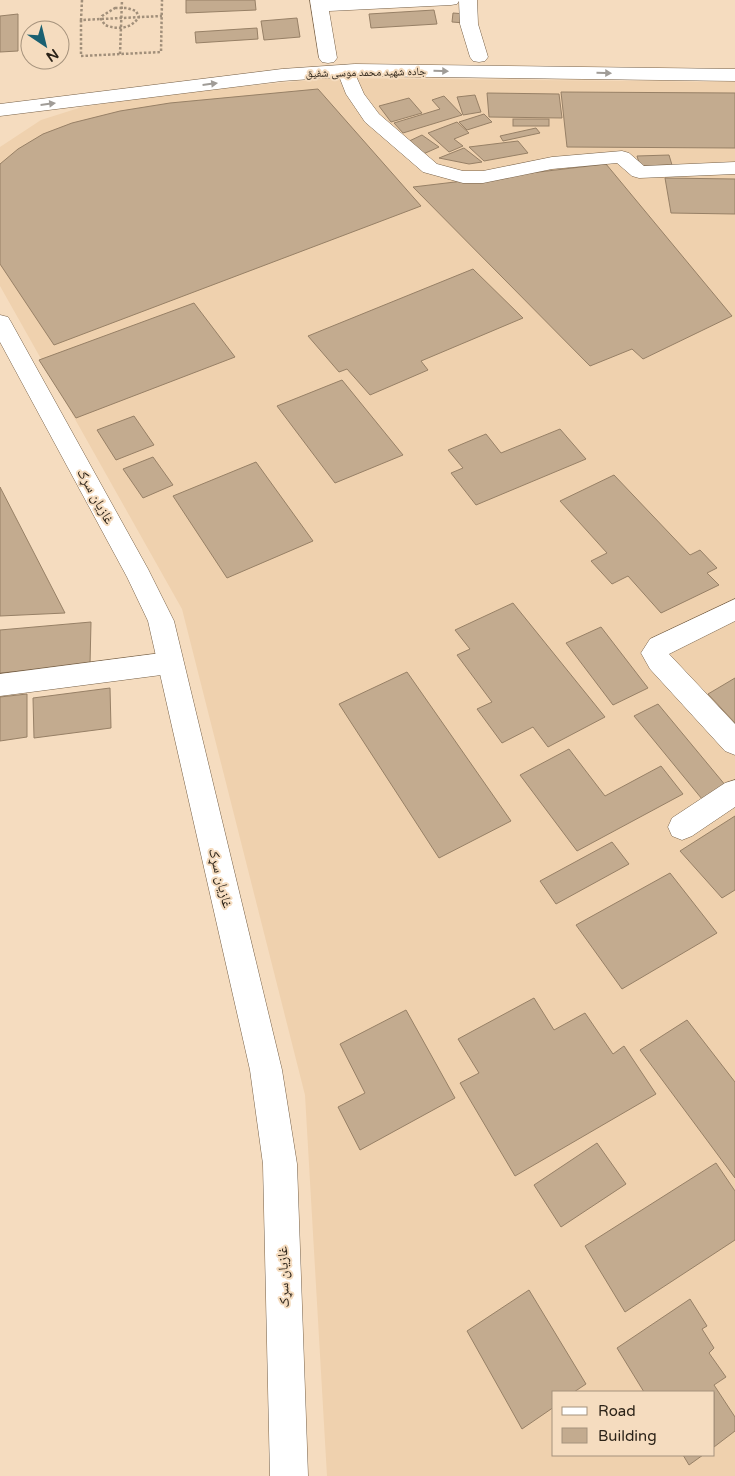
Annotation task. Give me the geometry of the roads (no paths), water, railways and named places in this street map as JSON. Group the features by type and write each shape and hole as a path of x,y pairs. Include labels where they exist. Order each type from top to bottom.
{"main road":[{"path":"328,58 320,3 450,0"},
{"path":"468,0 469,24 479,57"},
{"name":"جاده شهید محمد موسی شفیق","path":"0,94 243,63 328,58 378,56 735,60"},
{"path":"346,71 355,94 372,118 430,168 463,177 483,177 552,163 622,158 639,172 735,168"},
{"name":"جاده شهید محمد موسی شفیق","path":"0,110 282,75 346,71 735,75"},
{"name":"غازیان سړک","path":"0,322 139,576 160,621 266,1070 279,1154 289,1476"},
{"path":"735,609 659,647 654,653 659,661 735,743"},
{"path":"0,685 169,663"},
{"path":"682,827 735,792"}]}
